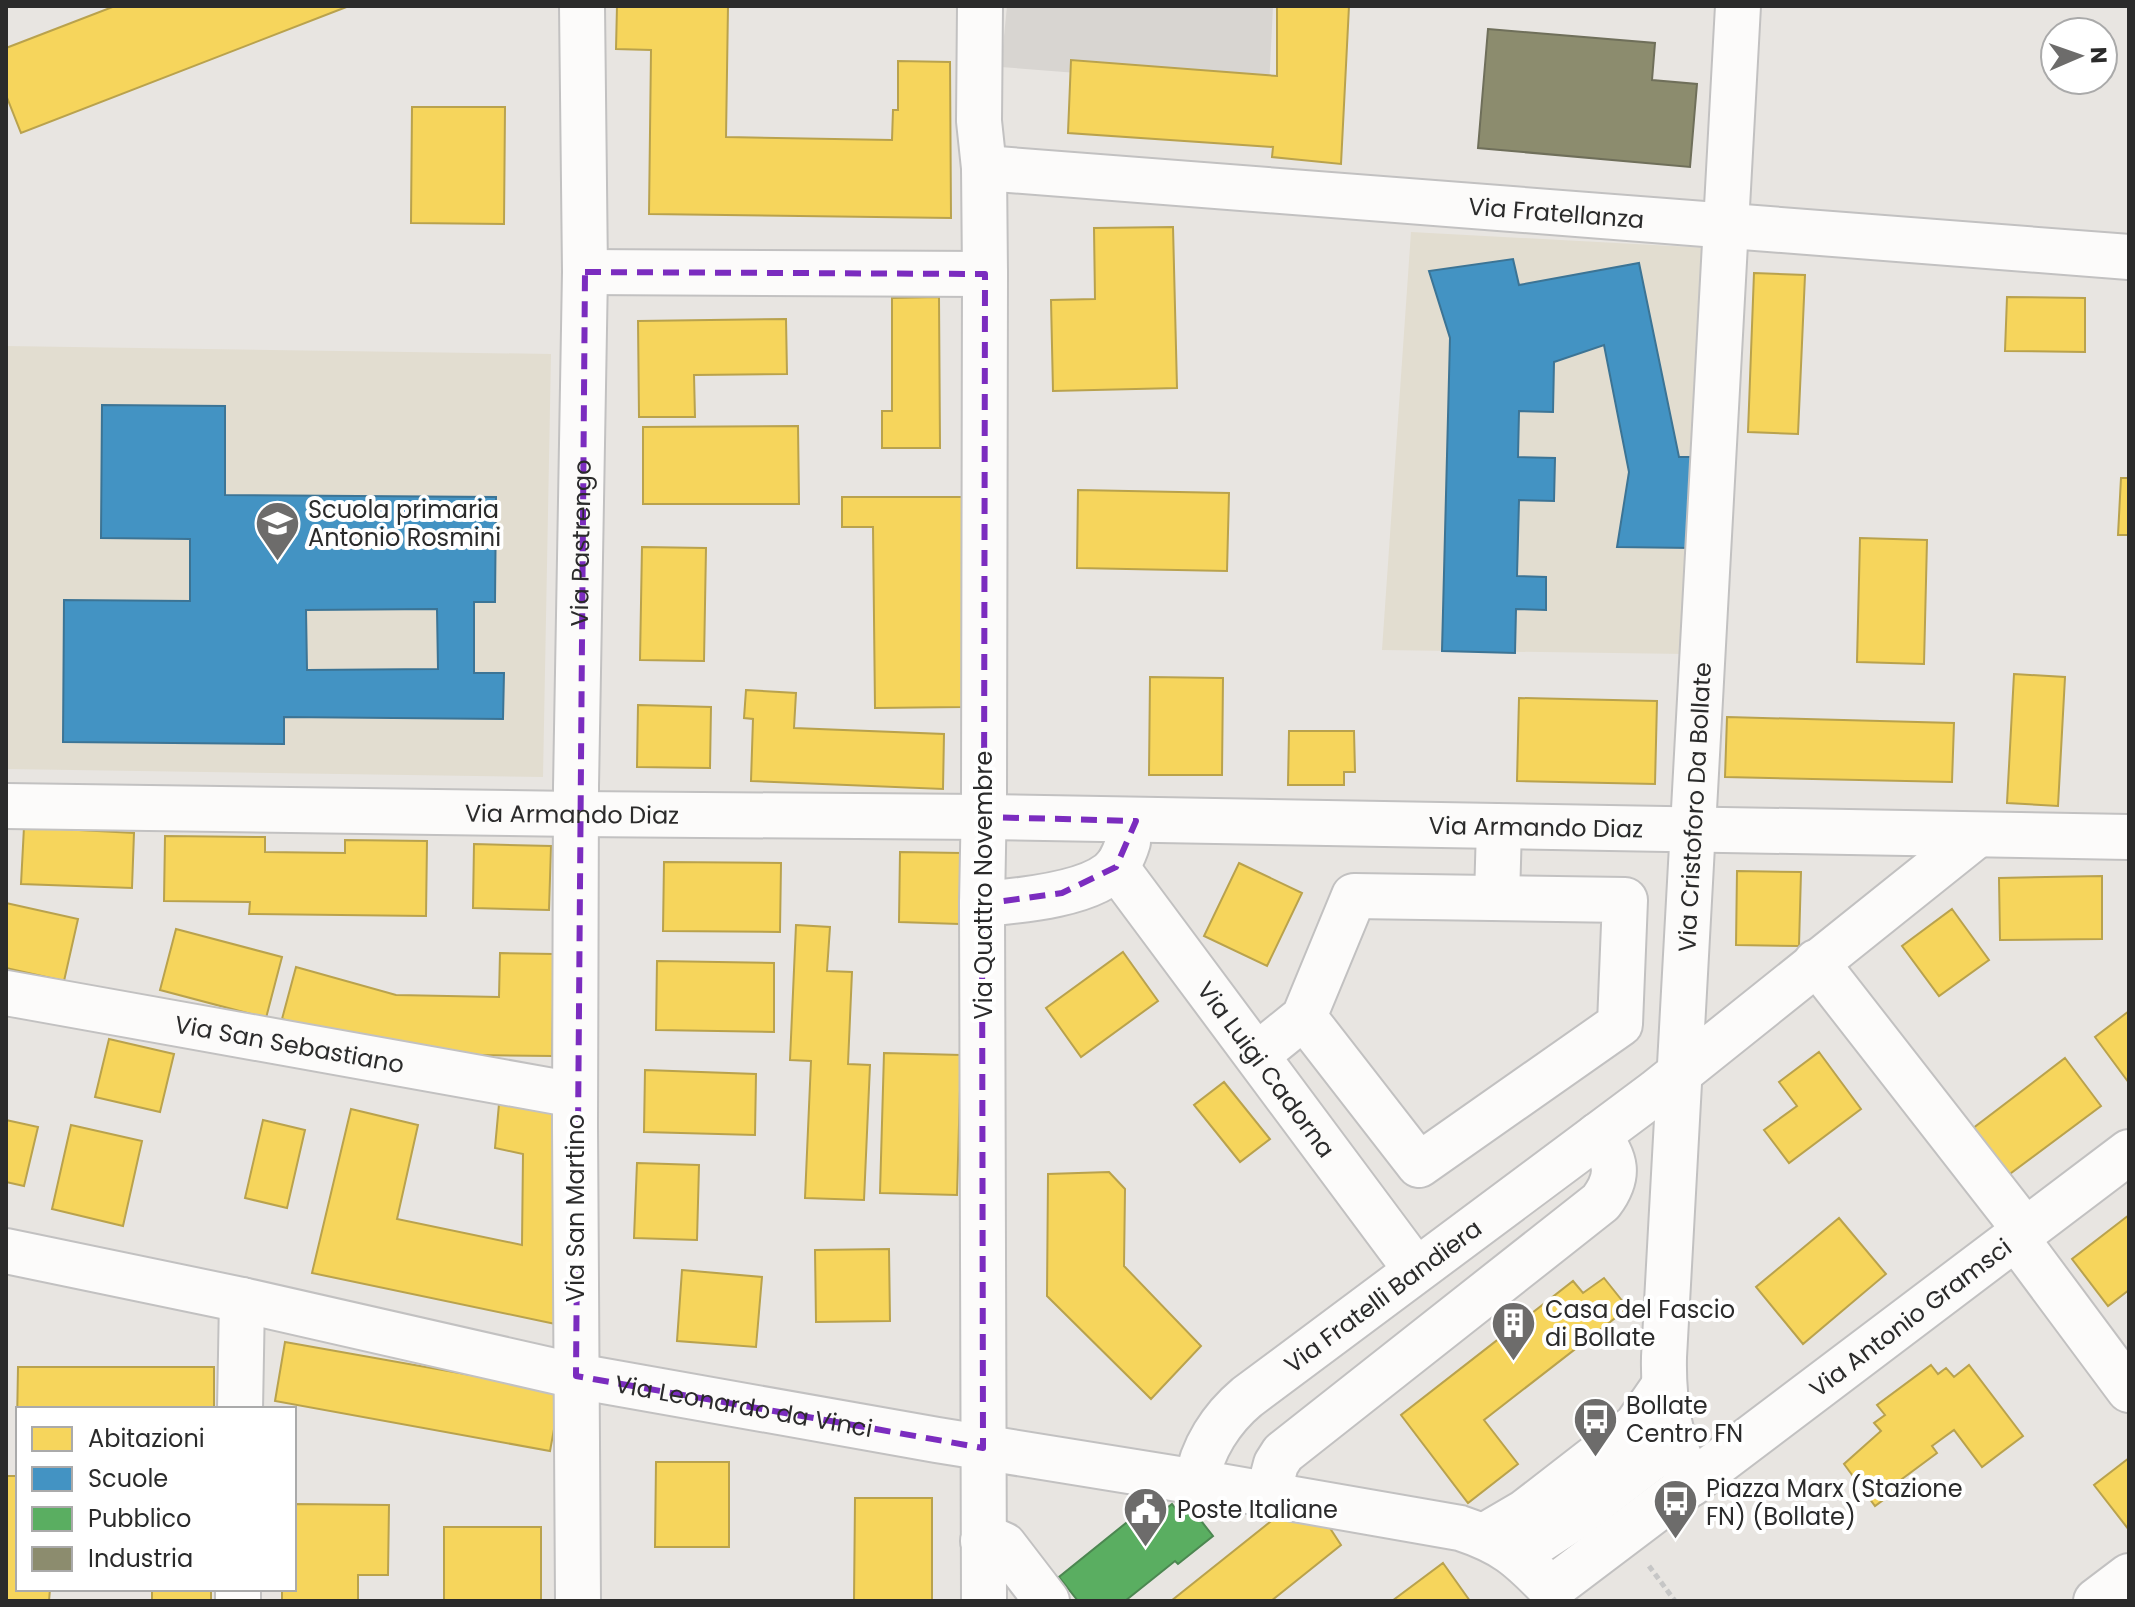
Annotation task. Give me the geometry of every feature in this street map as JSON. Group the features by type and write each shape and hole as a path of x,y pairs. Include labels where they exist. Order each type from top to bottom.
{"street":[{"name":"Via Pastrengo","path":"576,814 585,272 582,6"},
{"name":"Via Quattro Novembre","path":"980,6 979,121 984,168 985,274 982,904 984,1601"},
{"name":"Via Quattro Novembre","path":"984,168 1001,67 1007,6"},
{"name":"Via Cristoforo Da Bollate","path":"1665,1400 1692,830 1738,6"},
{"name":"Via Fratellanza","path":"984,168 2129,257"},
{"path":"585,272 985,274"},
{"name":"Via Armando Diaz","path":"6,806 984,817 2129,837"},
{"name":"Via San Martino","path":"576,814 578,1601"},
{"path":"982,904 1022,901 1062,893 1101,878 1116,867 1136,821"},
{"path":"1497,898 1499,827"},
{"name":"Via Fratelli Bandiera","path":"1197,1482 1208,1447 1236,1406 1680,1073 1977,835"},
{"name":"Via Luigi Cadorna","path":"1116,867 1416,1270"},
{"path":"1257,1055 1304,1017 1354,896 1625,900 1620,1024 1419,1165 1304,1017"},
{"path":"1816,962 2020,1234 2129,1390"},
{"name":"Via San Sebastiano","path":"6,993 575,1095"},
{"path":"1268,1494 1276,1464 1283,1453 1601,1202 1614,1178 1614,1164 1612,1154 1598,1135"},
{"name":"Via Antonio Gramsci","path":"1545,1595 2129,1152"},
{"name":"Via Leonardo da Vinci","path":"6,1251 242,1300 576,1376 1460,1528 1501,1546"},
{"path":"240,1407 242,1300"},
{"path":"1545,1595 1501,1546 1525,1512 1665,1400 1679,1462 1691,1484"},
{"path":"983,1541 1004,1545 1047,1601"},
{"path":"2096,1601 2129,1576"}],"path":[{"path":"1655,1573 1675,1601"}],"highlighted area":[{"path":"585,272 985,274 984,817 1136,821 1116,867 1062,893 982,904 983,1448 576,1376"}],"shaded area":[{"path":"1007,6 1273,6 1269,88 1001,67"},
{"path":"1411,232 1709,248 1686,654 1382,650"},
{"name":"Scuola primaria Antonio Rosmini","path":"6,346 551,354 543,777 6,769"}],"building: Abitazioni":[{"path":"115,6 349,6 21,133 6,95 6,48"},
{"path":"617,6 728,6 726,137 892,140 893,110 898,110 898,61 950,62 951,218 649,214 651,50 616,49"},
{"path":"1277,6 1349,6 1341,164 1272,157 1273,147 1068,133 1071,60 1277,76"},
{"path":"412,107 505,107 504,224 411,223"},
{"path":"1173,227 1177,388 1053,391 1051,300 1095,299 1094,228"},
{"path":"1754,273 1805,275 1798,434 1748,432"},
{"path":"939,297 940,448 882,448 882,411 892,411 892,298"},
{"path":"2007,297 2085,298 2085,352 2005,351"},
{"path":"786,319 787,374 694,375 695,417 639,417 638,321"},
{"path":"798,426 799,504 643,504 643,427"},
{"path":"2121,478 2129,478 2129,535 2118,535"},
{"path":"1078,490 1229,493 1227,571 1077,568"},
{"path":"842,497 962,497 963,707 875,708 873,527 842,527"},
{"path":"1860,538 1927,540 1924,664 1857,662"},
{"path":"642,547 706,548 704,661 640,660"},
{"path":"2014,674 2065,677 2058,806 2007,803"},
{"path":"1150,677 1223,678 1222,775 1149,775"},
{"path":"746,690 796,693 794,728 944,734 943,789 751,781 753,719 744,718"},
{"path":"1519,698 1657,701 1655,784 1517,781"},
{"path":"638,705 711,707 710,768 637,767"},
{"path":"1727,717 1954,723 1952,782 1725,777"},
{"path":"1289,731 1354,731 1355,772 1344,772 1344,785 1288,785"},
{"path":"24,827 134,833 132,888 21,884"},
{"path":"165,836 265,837 265,852 345,853 345,840 427,841 426,916 249,914 250,902 164,901"},
{"path":"474,844 551,846 549,910 473,908"},
{"path":"900,852 961,853 959,924 899,922"},
{"path":"664,862 781,863 780,932 663,931"},
{"path":"1239,863 1302,893 1267,966 1204,936"},
{"path":"1737,871 1801,872 1799,946 1736,945"},
{"path":"2102,876 2102,939 2000,940 1999,878"},
{"path":"6,903 78,919 64,981 6,968"},
{"path":"1952,909 1989,960 1939,996 1902,946"},
{"path":"796,925 830,927 827,971 852,972 848,1064 870,1065 864,1200 805,1198 811,1061 790,1060"},
{"path":"176,929 282,957 266,1018 160,990"},
{"path":"1123,952 1158,1001 1081,1057 1046,1008"},
{"path":"500,953 554,954 552,1056 405,1054 282,1019 296,967 396,995 499,997"},
{"path":"657,961 774,963 774,1032 656,1030"},
{"path":"2129,1011 2129,1083 2095,1037"},
{"path":"109,1039 174,1054 160,1112 95,1097"},
{"path":"1819,1052 1861,1109 1789,1163 1764,1130 1797,1106 1779,1082"},
{"path":"884,1053 961,1055 957,1195 880,1193"},
{"path":"2065,1058 2101,1106 2007,1176 1972,1129"},
{"path":"645,1070 756,1074 755,1135 644,1132"},
{"path":"1224,1082 1270,1139 1240,1162 1194,1105"},
{"path":"500,1093 563,1102 560,1325 312,1273 351,1109 418,1125 397,1219 522,1245 523,1154 495,1148"},
{"path":"6,1120 38,1127 24,1186 6,1182"},
{"path":"263,1120 305,1130 287,1208 245,1198"},
{"path":"71,1125 142,1141 123,1226 52,1209"},
{"path":"637,1163 699,1165 697,1240 634,1238"},
{"path":"1109,1172 1125,1189 1124,1266 1201,1346 1151,1399 1047,1296 1048,1174"},
{"path":"2129,1215 2129,1290 2108,1306 2072,1259"},
{"path":"1839,1218 1886,1274 1803,1344 1756,1287"},
{"path":"889,1249 890,1321 816,1322 815,1250"},
{"path":"682,1270 762,1277 756,1347 677,1341"},
{"name":"Casa del Fascio di Bollate","path":"1604,1278 1628,1308 1484,1420 1518,1464 1468,1503 1401,1415 1573,1281 1583,1293"},
{"path":"285,1342 561,1391 550,1451 275,1401"},
{"path":"1931,1365 1938,1374 1946,1368 1954,1377 1969,1365 2023,1436 1982,1467 1954,1430 1932,1446 1937,1453 1902,1479 1905,1484 1875,1506 1844,1464 1881,1431 1874,1423 1885,1415 1877,1405"},
{"path":"18,1367 214,1367 214,1407 17,1407"},
{"path":"2129,1458 2129,1530 2094,1485"},
{"path":"656,1462 729,1462 729,1547 655,1547"},
{"path":"6,1476 16,1476 16,1591 50,1591 49,1601 6,1601"},
{"path":"855,1498 932,1498 932,1601 854,1601"},
{"path":"296,1504 389,1505 388,1575 358,1575 358,1601 282,1601 282,1591 296,1591"},
{"path":"1280,1514 1326,1522 1341,1545 1271,1601 1171,1601"},
{"path":"444,1527 541,1527 541,1601 444,1601"},
{"path":"1443,1563 1470,1601 1392,1601"},
{"path":"152,1591 211,1591 211,1601 152,1601"}],"building: Scuole":[{"path":"1513,259 1519,285 1639,263 1679,457 1697,457 1692,548 1617,547 1629,472 1604,345 1554,362 1553,412 1519,411 1518,457 1555,458 1554,501 1519,500 1517,576 1546,577 1546,610 1516,609 1515,653 1442,651 1450,338 1429,271"},
{"path":"102,405 225,406 225,495 496,497 495,602 474,602 474,673 504,673 503,719 284,717 284,744 63,742 64,600 190,601 190,539 101,538","holes":["437,609 438,669 307,670 306,610"]}],"building: Pubblico":[{"name":"Poste Italiane","path":"1152,1502 1161,1513 1172,1504 1181,1516 1191,1508 1213,1536 1178,1564 1175,1561 1125,1601 1078,1601 1059,1577"}],"building: Industria":[{"path":"1488,29 1655,43 1652,80 1697,84 1690,167 1478,148"}],"place":[{"name":"Scuola primaria Antonio Rosmini","path":"277,562"},
{"name":"Casa del Fascio di Bollate","path":"1514,1362"},
{"name":"Bollate Centro FN","path":"1595,1458"},
{"name":"Piazza Marx (Stazione FN) (Bollate)","path":"1675,1541"},
{"name":"Poste Italiane","path":"1146,1548"}]}
